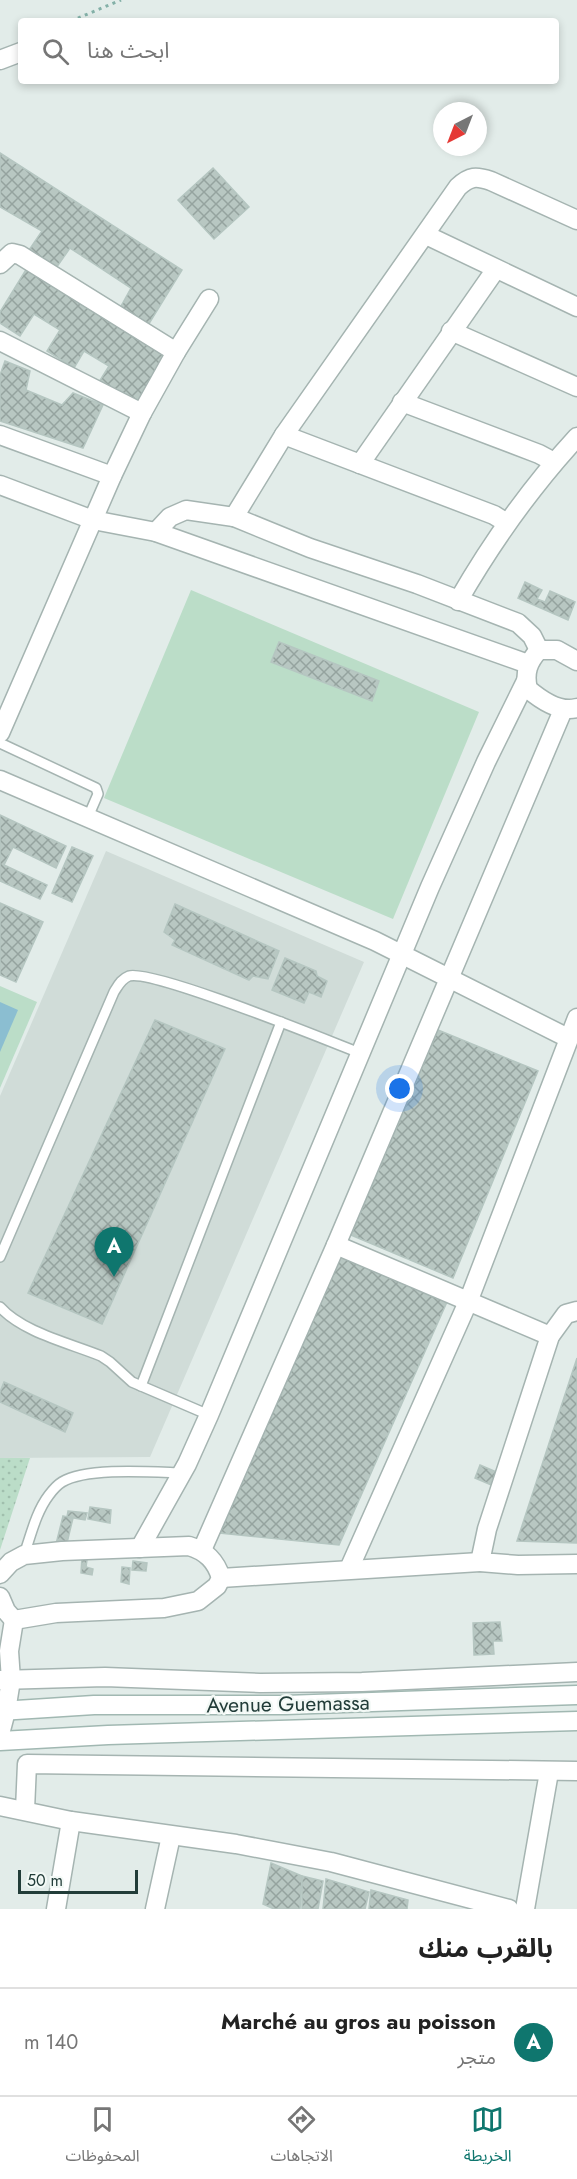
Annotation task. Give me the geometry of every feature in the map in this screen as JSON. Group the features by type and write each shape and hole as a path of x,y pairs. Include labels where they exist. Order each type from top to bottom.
{"street":[{"path":"234,517 284,435 458,187 467,179 476,176 491,181 577,220"},
{"path":"426,235 577,307"},
{"path":"0,264 12,253 20,255 176,351"},
{"path":"360,464 496,269"},
{"path":"0,733 112,476 142,413 176,351 209,299"},
{"path":"451,331 577,387"},
{"path":"0,341 142,413"},
{"path":"402,402 539,454 554,462"},
{"path":"0,435 112,476"},
{"path":"284,435 494,515 507,523"},
{"path":"458,601 507,523 554,462 577,437"},
{"path":"0,484 93,520 156,532 531,665"},
{"path":"156,532 170,517 186,510 234,517 310,548 417,584 518,623 532,636 528,689 570,709 448,980 336,1245 201,1550"},
{"path":"140,1548 182,1473 209,1415 430,887 531,665 557,650 577,661"},
{"path":"0,780 375,941 448,980 568,1038"},
{"path":"349,1569 468,1302 577,1018"},
{"path":"336,1245 550,1336"},
{"path":"480,1562 487,1529 550,1336 566,1314 577,1311"},
{"path":"0,1574 11,1562 24,1555 189,1546 201,1550 218,1568 221,1578 217,1586 198,1601 164,1608 56,1613 14,1620"},
{"path":"221,1578 480,1562 518,1565 577,1564"},
{"path":"0,1597 6,1611 14,1620"},
{"path":"0,1734 5,1680 4,1658 14,1620"},
{"path":"5,1680 105,1677 260,1683 362,1682 577,1672"},
{"name":"Avenue Guemassa","path":"3,1711 94,1705 285,1705 577,1695"},
{"name":"Avenue Guemassa","path":"0,1741 108,1735 577,1721"},
{"path":"25,1810 27,1764 577,1771"},
{"path":"525,1909 549,1772"},
{"path":"0,1806 71,1821 236,1844 331,1862 509,1909"},
{"path":"56,1909 71,1821"},
{"path":"155,1909 171,1836"}],"lane":[{"path":"0,743 96,788 98,794 88,817"},
{"path":"0,1257 114,992 121,981 130,975 162,980 360,1053"},
{"path":"141,1386 280,1022"},
{"path":"0,1307 7,1315 21,1324 100,1356 132,1382 209,1415"},
{"path":"24,1555 36,1518 48,1495 60,1483 97,1473 182,1473"}],"path":[{"path":"77,18 121,0"}],"shaded area":[{"path":"106,851 364,962 150,1457 0,1458 0,1096"}],"green space":[{"path":"191,590 479,712 393,919 104,798"},
{"path":"0,986 37,1002 0,1088"},
{"path":"0,1458 30,1458 0,1550"}],"water":[{"path":"0,1002 18,1010 0,1052"}],"building":[{"path":"0,153 182,270 147,327 120,308 131,288 70,248 54,271 29,250 42,231 0,207"},
{"path":"213,168 249,207 214,239 178,200"},
{"path":"27,268 169,355 138,406 99,382 109,366 84,351 74,368 47,351 60,330 34,314 20,336 0,323 0,312"},
{"path":"5,361 30,371 26,390 62,405 73,393 103,405 83,448 0,421 0,375"},
{"path":"525,582 542,590 537,599 545,602 550,591 575,602 568,620 518,598"},
{"path":"279,642 379,681 372,701 271,662"},
{"path":"0,815 66,846 56,868 13,847 4,865 47,885 40,899 0,881"},
{"path":"72,847 93,856 72,902 52,893"},
{"path":"0,903 43,922 16,982 0,975"},
{"path":"175,904 279,951 268,979 253,976 249,980 172,945 175,940 164,932"},
{"path":"285,958 316,971 317,976 327,981 321,997 309,992 304,1003 272,990"},
{"path":"155,1020 225,1049 102,1324 28,1293"},
{"path":"438,1030 538,1071 453,1278 351,1235"},
{"path":"340,1255 447,1302 339,1545 220,1533"},
{"path":"577,1358 577,1543 517,1541"},
{"path":"4,1382 73,1413 65,1432 0,1402 0,1392"},
{"path":"480,1465 501,1474 496,1487 475,1478"},
{"path":"90,1507 111,1510 110,1523 88,1519"},
{"path":"68,1511 87,1513 85,1520 67,1517"},
{"path":"63,1516 73,1518 66,1547 56,1544"},
{"path":"82,1557 87,1560 86,1567 93,1569 92,1575 81,1573"},
{"path":"133,1561 147,1563 146,1571 132,1570"},
{"path":"122,1567 130,1568 129,1584 121,1582"},
{"path":"500,1622 502,1641 493,1641 494,1654 474,1655 473,1623"},
{"path":"271,1863 302,1876 300,1909 274,1909 263,1904"},
{"path":"302,1876 323,1881 318,1909 302,1909"},
{"path":"326,1879 369,1892 365,1909 323,1909"},
{"path":"371,1890 408,1900 407,1909 369,1909"}],"place":[{"name":"Marché au gros au poisson","path":"114,1277"}]}
